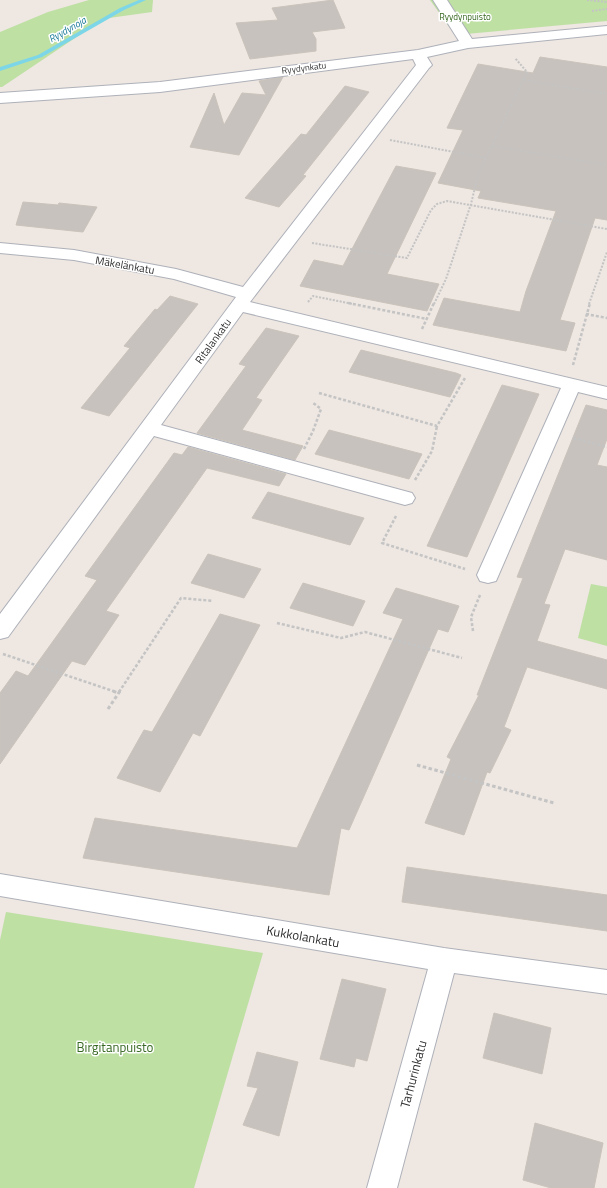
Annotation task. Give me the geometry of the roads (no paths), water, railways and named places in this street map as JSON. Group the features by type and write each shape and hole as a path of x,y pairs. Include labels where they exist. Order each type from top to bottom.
{"street":[{"path":"440,0 468,44"},
{"name":"Ryydynkatu","path":"0,98 160,87 418,54 468,44 607,30"},
{"name":"Ritalankatu","path":"0,631 243,300 424,65 418,54"},
{"name":"Mäkelänkatu","path":"0,248 82,257 176,274 243,300 474,363 572,378 607,393"},
{"path":"488,576 551,433 572,378"},
{"path":"149,428 294,469 405,498"},
{"name":"Kukkolankatu","path":"0,885 444,960 607,982"},
{"name":"Tarhurinkatu","path":"382,1188 444,960"}],"waterway":[{"name":"Ryydynoja","path":"0,69 40,56 122,9 143,0"}],"park label":[{"name":"Ryydynpuisto","path":"465,17"},
{"name":"Birgitanpuisto","path":"115,1047"}]}
